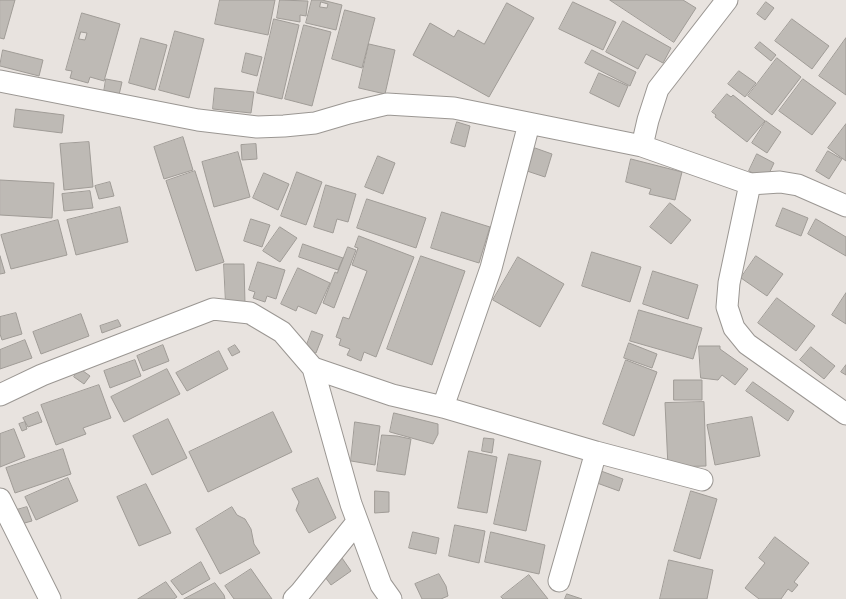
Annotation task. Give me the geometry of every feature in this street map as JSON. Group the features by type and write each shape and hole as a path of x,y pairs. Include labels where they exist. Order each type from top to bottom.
{"street":[{"path":"642,146 648,120 658,89 727,0"},
{"path":"0,81 198,120 257,126 284,126 314,123 349,112 387,104 454,108 642,146 750,184 780,182 798,185 846,206"},
{"path":"443,407 491,268 529,124"},
{"path":"750,184 729,283 727,307 734,328 747,344 846,414"},
{"path":"0,395 42,375 213,309 250,313 256,316 282,332 313,368 357,522 381,585 391,599"},
{"path":"313,368 392,395 443,407 596,452 702,480"},
{"path":"559,582 596,452"},
{"path":"0,499 50,599"},
{"path":"294,599 357,522"}],"building":[{"path":"0,0 15,0 4,39 0,38"},
{"path":"220,0 275,0 268,35 215,24"},
{"path":"280,0 308,1 306,16 300,15 300,22 277,18"},
{"path":"312,0 322,0 342,5 336,30 306,23","holes":["321,2 328,4 327,8 320,7"]},
{"path":"610,0 683,0 696,8 674,42"},
{"path":"573,2 616,22 603,50 559,29"},
{"path":"766,2 774,8 765,20 757,14"},
{"path":"507,3 534,18 489,97 413,55 430,23 454,37 458,30 484,44"},
{"path":"345,10 375,18 362,68 332,59"},
{"path":"82,13 120,24 104,81 90,77 88,83 70,78 72,71 66,70","holes":["81,32 87,33 85,40 79,39"]},
{"path":"274,19 299,25 282,99 257,93"},
{"path":"792,19 829,46 812,69 775,41"},
{"path":"623,21 671,48 663,63 646,54 638,69 606,52"},
{"path":"304,25 331,32 312,106 285,99"},
{"path":"175,31 204,39 189,98 159,90"},
{"path":"141,38 167,45 155,90 129,83"},
{"path":"846,38 846,95 819,76"},
{"path":"760,42 776,55 771,61 755,48"},
{"path":"369,44 395,50 385,94 359,88"},
{"path":"3,50 43,60 39,76 0,66"},
{"path":"592,50 636,72 630,86 585,63"},
{"path":"246,53 262,57 257,76 242,72"},
{"path":"777,58 801,77 772,115 748,96"},
{"path":"739,71 756,83 745,97 728,84"},
{"path":"599,73 628,86 619,107 590,93"},
{"path":"106,79 122,82 119,95 104,92"},
{"path":"803,79 836,103 812,135 779,111"},
{"path":"215,88 254,92 251,113 213,109"},
{"path":"727,94 731,97 733,95 765,121 747,142 715,117 716,115 712,112"},
{"path":"16,109 64,115 62,133 14,127"},
{"path":"766,121 781,132 767,153 752,143"},
{"path":"457,122 470,126 465,147 451,143"},
{"path":"846,124 846,161 828,148"},
{"path":"183,137 193,170 164,179 154,147"},
{"path":"89,142 93,187 64,190 60,144"},
{"path":"256,144 257,159 242,160 241,145"},
{"path":"535,148 552,154 545,177 527,171"},
{"path":"828,151 842,159 829,179 816,171"},
{"path":"238,152 250,197 214,207 202,162"},
{"path":"757,154 774,163 766,180 749,171"},
{"path":"378,156 395,163 383,194 365,187"},
{"path":"631,159 682,172 675,200 649,194 651,189 626,182"},
{"path":"195,171 224,262 196,271 166,181"},
{"path":"297,172 322,182 306,225 281,216"},
{"path":"264,173 289,184 278,210 253,198"},
{"path":"0,180 54,183 52,218 0,215"},
{"path":"110,182 114,196 99,199 95,186"},
{"path":"326,185 356,194 348,222 337,219 333,233 314,227"},
{"path":"90,191 93,208 64,211 62,194"},
{"path":"367,199 426,218 416,248 357,228"},
{"path":"670,203 691,220 671,244 650,227"},
{"path":"120,207 128,242 76,255 67,220"},
{"path":"783,208 808,218 801,236 776,226"},
{"path":"442,212 490,227 479,263 431,248"},
{"path":"251,219 270,225 262,247 244,241"},
{"path":"816,219 846,237 846,256 808,234"},
{"path":"58,220 67,255 11,269 1,235"},
{"path":"280,227 297,238 280,262 263,251"},
{"path":"359,236 414,257 376,357 364,352 361,361 347,355 350,349 339,345 341,339 336,337 343,317 349,319 367,271 352,265 358,248 355,247"},
{"path":"303,244 343,258 338,270 299,257"},
{"path":"348,247 356,250 334,308 323,303 335,272 337,273"},
{"path":"592,252 641,267 630,302 582,286"},
{"path":"0,256 5,273 0,274"},
{"path":"421,256 465,271 432,365 387,349"},
{"path":"756,256 783,274 767,296 741,278"},
{"path":"518,257 564,284 540,327 493,300"},
{"path":"258,262 285,270 276,299 267,296 265,302 253,298 255,292 249,290"},
{"path":"224,264 244,264 245,304 226,304"},
{"path":"298,268 330,283 316,314 298,306 296,311 281,304"},
{"path":"653,271 698,285 688,319 643,304"},
{"path":"846,293 846,324 832,315"},
{"path":"777,298 815,326 796,351 758,323"},
{"path":"639,310 702,328 693,359 630,341"},
{"path":"16,313 22,334 2,340 0,334 0,317"},
{"path":"81,314 89,336 41,354 33,332"},
{"path":"118,320 121,326 102,333 100,326"},
{"path":"312,331 323,335 316,353 305,350"},
{"path":"25,340 32,358 0,369 0,350"},
{"path":"629,343 657,354 652,368 624,358"},
{"path":"163,345 169,361 143,371 137,356"},
{"path":"235,345 240,352 232,356 228,349"},
{"path":"699,346 720,346 720,349 748,369 735,385 722,375 718,380 701,378"},
{"path":"811,347 835,366 824,379 800,360"},
{"path":"219,351 228,369 187,391 176,373"},
{"path":"135,360 141,376 110,388 104,371"},
{"path":"626,360 657,372 634,436 603,424"},
{"path":"846,365 846,375 841,372"},
{"path":"79,368 90,376 84,384 74,377"},
{"path":"167,369 180,394 124,422 111,397"},
{"path":"674,380 702,380 702,400 674,400"},
{"path":"753,382 794,411 788,421 746,391"},
{"path":"99,385 111,418 83,428 86,434 56,445 41,405"},
{"path":"704,402 706,466 668,467 665,403"},
{"path":"38,412 42,422 28,427 23,418"},
{"path":"273,412 292,452 208,492 189,452"},
{"path":"394,413 438,424 438,434 433,444 390,432"},
{"path":"752,417 760,456 715,465 707,425"},
{"path":"168,419 187,458 152,475 133,436"},
{"path":"25,422 27,429 22,431 19,424"},
{"path":"355,422 380,426 375,465 351,461"},
{"path":"14,429 25,457 0,467 0,434"},
{"path":"382,435 411,439 405,475 377,471"},
{"path":"484,438 494,439 492,453 482,451"},
{"path":"63,449 71,474 15,493 6,468"},
{"path":"469,451 497,457 487,513 458,508"},
{"path":"509,454 541,461 526,531 494,524"},
{"path":"601,471 623,479 619,491 597,483"},
{"path":"68,478 78,501 36,520 25,497"},
{"path":"318,478 336,518 309,533 296,510 299,502 292,489"},
{"path":"146,484 171,533 139,546 117,497"},
{"path":"375,491 389,492 389,512 375,513"},
{"path":"691,491 717,499 700,559 674,551"},
{"path":"27,507 32,521 17,525 13,511"},
{"path":"232,507 237,515 245,519 251,529 254,544 260,553 220,574 196,529"},
{"path":"455,525 485,531 479,563 449,556"},
{"path":"413,532 439,538 436,554 409,548"},
{"path":"491,532 545,545 539,574 485,562"},
{"path":"775,537 809,563 794,582 798,585 792,592 788,589 781,599 759,599 745,588 765,563 759,558"},
{"path":"342,558 351,571 331,585 322,573"},
{"path":"669,560 713,570 707,599 660,599"},
{"path":"201,562 210,579 182,595 171,581"},
{"path":"251,569 272,599 234,599 225,586"},
{"path":"439,574 446,586 448,596 441,599 422,599 415,584"},
{"path":"529,575 548,599 503,599 501,597"},
{"path":"166,582 177,597 174,599 138,599"},
{"path":"215,583 224,595 225,599 184,599"},
{"path":"567,594 582,599 565,599"}]}
